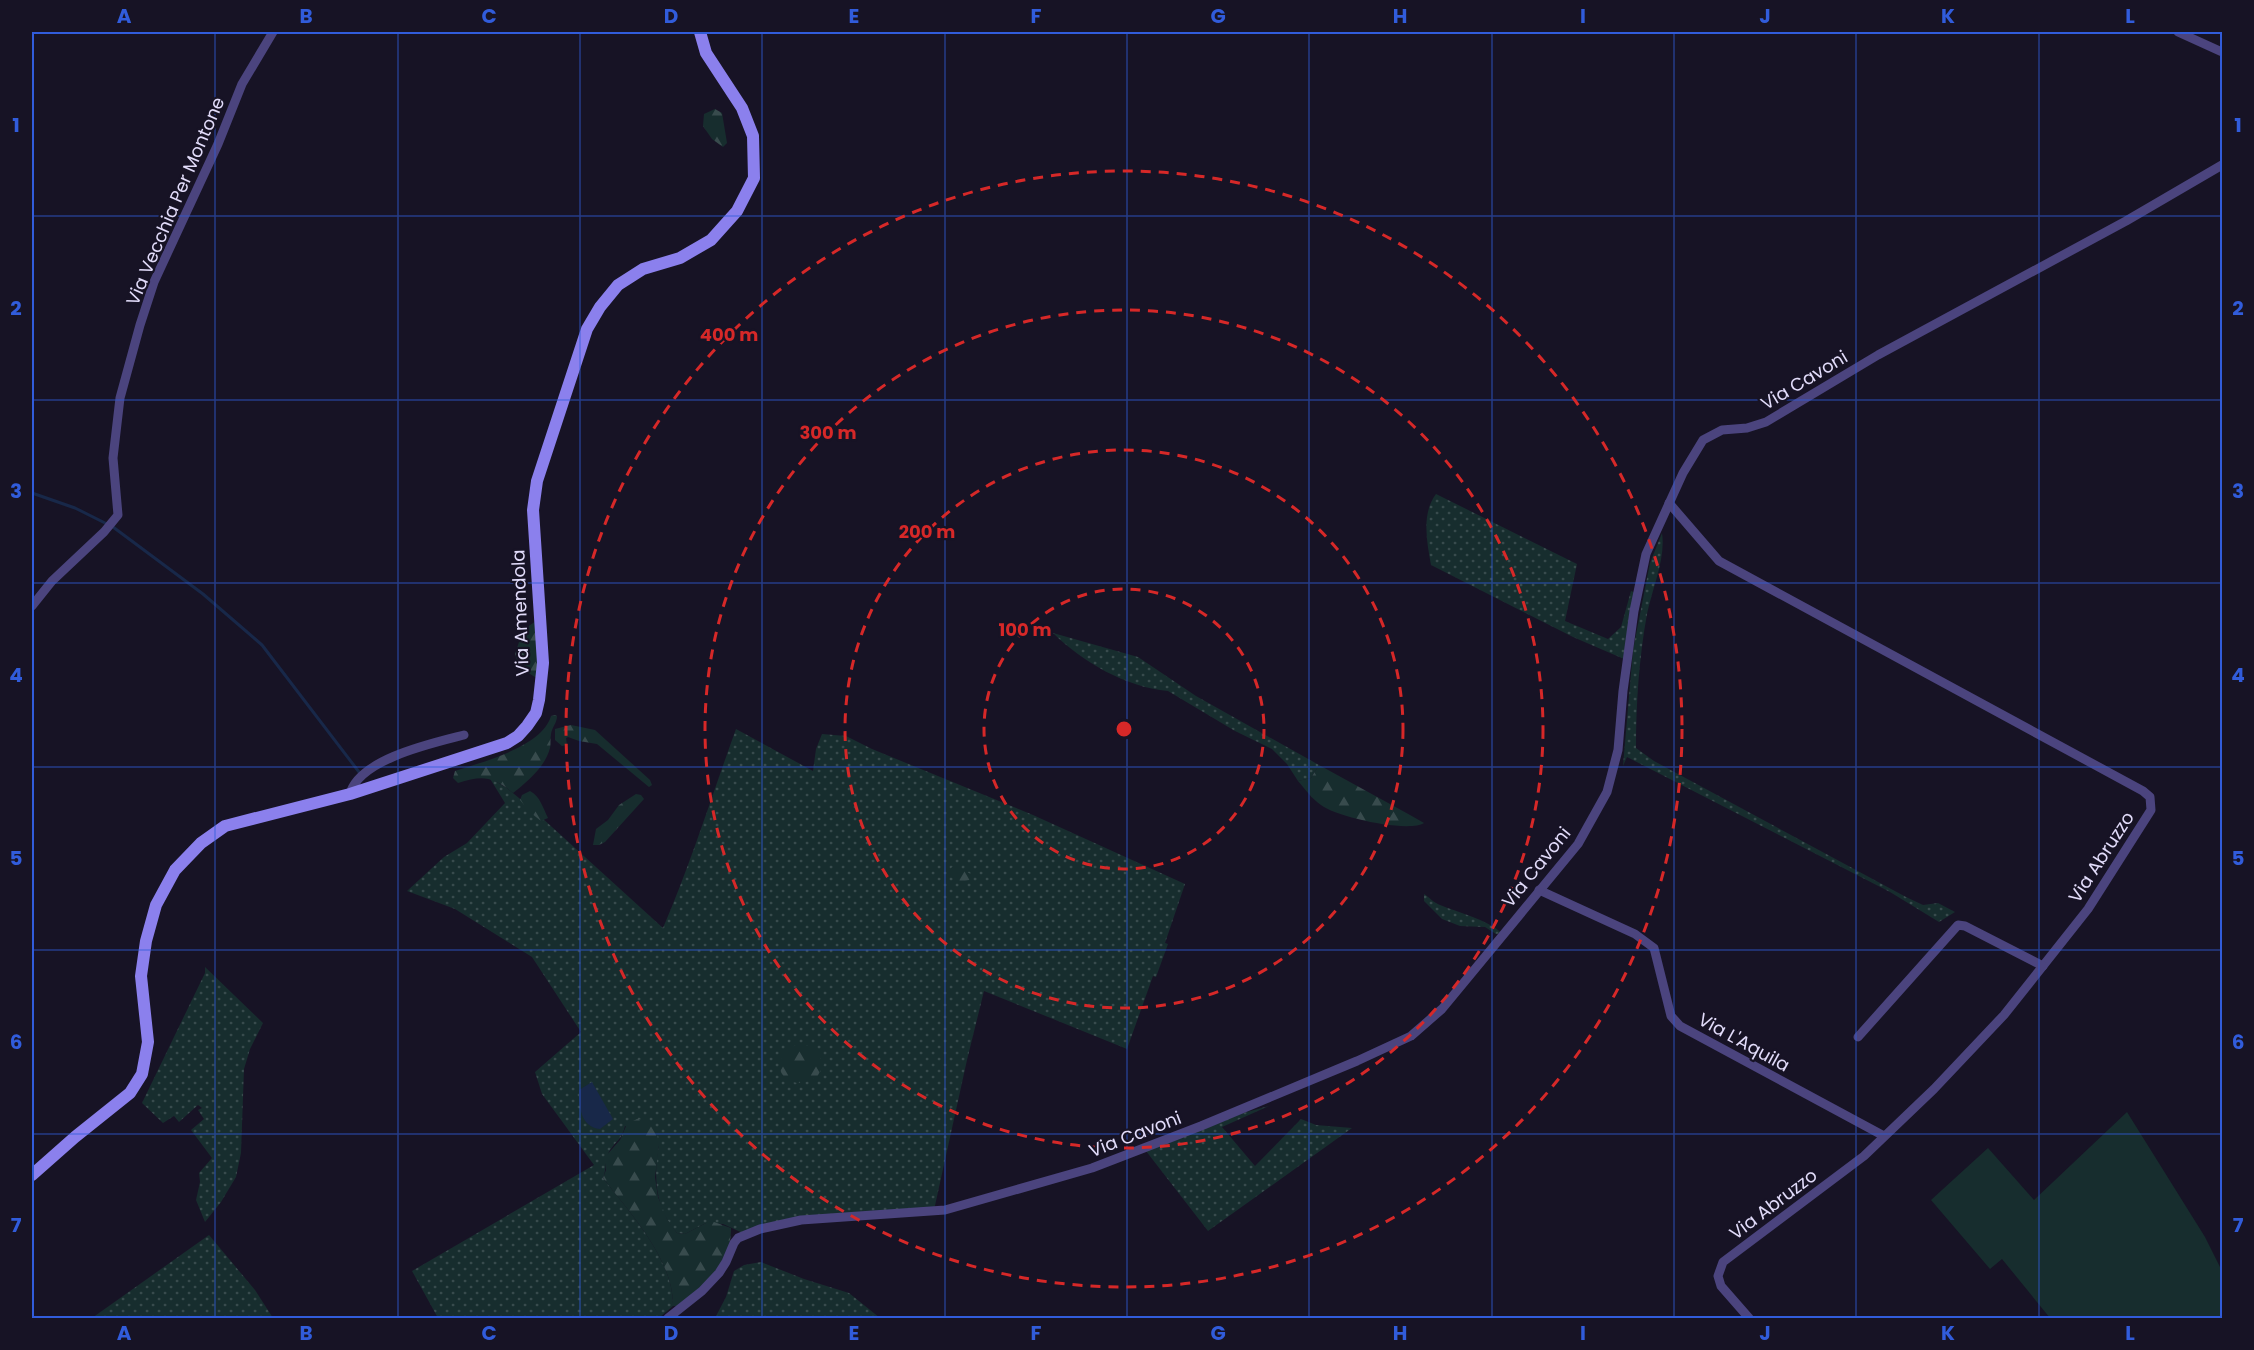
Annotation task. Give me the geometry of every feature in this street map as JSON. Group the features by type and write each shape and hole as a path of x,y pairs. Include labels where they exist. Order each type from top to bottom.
{"main road":[{"name":"Via Amendola","path":"32,1175 130,1093 142,1074 148,1041 141,976 146,941 156,904 175,870 201,843 225,826 350,794 507,743 518,736 536,713 543,663 533,510 537,481 587,329 600,307 618,285 643,269 680,258 711,240 737,211 754,178 753,136 742,108 706,52 699,32"}],"street":[{"name":"Via Vecchia Per Montone","path":"32,606 51,581 104,532 118,515 113,458 120,398 154,282 213,154 242,84 273,32"},
{"path":"2178,32 2223,52"},
{"name":"Via Cavoni","path":"668,1318 702,1292 726,1262 738,1238 760,1229 801,1220 945,1210 1092,1168 1201,1126 1411,1036 1442,1009 1578,844 1607,792 1618,750 1634,611 1646,554 1683,473 1703,440 1722,430 1747,428 1766,422 1878,355 2096,237 2223,165"},
{"name":"Via Abruzzo","path":"1669,503 1725,565 2143,791 2150,797 2151,810 2088,909 2004,1015 1942,1081 1864,1156 1723,1262 1718,1276 1721,1286 1749,1318"},
{"path":"350,794 352,784 362,775 398,755 414,748 464,735"},
{"name":"Via L'Aquila","path":"1539,890 1635,934 1654,948 1671,1016 1680,1026 1884,1136"},
{"path":"1858,1037 1959,925 2043,966"}],"green space":[{"path":"715,109 722,113 727,143 723,147 712,139 703,126 704,114"},
{"path":"1436,494 1577,564 1565,621 1608,639 1621,627 1631,591 1636,593 1624,659 1573,637 1431,565 1427,519 1428,510"},
{"path":"1662,533 1662,553 1647,614 1642,647 1637,698 1636,748 1654,761 1906,897 1923,905 1938,903 1955,912 1939,922 1890,892 1627,757 1623,766 1633,650 1650,563"},
{"path":"536,621 538,677 519,667 515,654 523,630"},
{"path":"1053,633 1138,657 1196,696 1319,765 1311,778 1298,781 1287,764 1272,749 1235,731 1168,691 1152,689 1121,679 1091,663"},
{"path":"555,715 557,718 548,755 530,778 513,793 493,780 481,778 458,783 453,778 455,771 495,758 524,745 545,727 551,716"},
{"path":"571,725 595,730 650,780 652,785 649,787 597,744 568,737 566,738 567,745 562,746 555,740 555,729"},
{"path":"736,729 813,771 816,749 822,734 846,736 872,749 1033,815 1185,884 1165,943 1168,944 1156,977 1153,976 1127,1049 984,991 934,1210 829,1214 745,1234 723,1224 706,1223 685,1234 677,1233 660,1203 656,1180 659,1145 625,1126 621,1137 608,1153 603,1178 637,1222 658,1255 671,1289 673,1306 659,1318 438,1318 412,1271 594,1165 542,1094 535,1072 581,1032 532,957 455,909 407,891 444,857 467,843 505,803 489,777 530,807 663,928"},
{"path":"1319,765 1424,823 1416,826 1388,825 1356,819 1329,810 1315,800 1298,781 1311,778"},
{"path":"530,791 539,799 548,818 541,821 520,800 522,795"},
{"path":"636,794 641,795 644,799 605,842 593,845 596,829 608,820 619,805"},
{"path":"957,866 974,876 964,881 952,878 949,871 952,867"},
{"path":"1424,894 1438,904 1480,920 1502,933 1496,934 1485,927 1460,926 1442,919 1424,901"},
{"path":"205,967 263,1023 250,1049 244,1069 241,1153 236,1177 221,1202 205,1222 196,1200 200,1182 199,1173 212,1158 191,1130 204,1119 198,1110 202,1108 198,1105 179,1122 174,1116 163,1123 142,1103 205,973"},
{"path":"796,1045 809,1046 816,1051 824,1064 817,1077 798,1083 785,1078 781,1073 780,1061 783,1055"},
{"path":"1269,1106 1222,1127 1255,1166 1301,1119 1316,1125 1352,1128 1208,1231 1146,1151 1243,1113"},
{"path":"2127,1112 2205,1237 2222,1271 2222,1318 2050,1318 2002,1259 1990,1269 1931,1200 1988,1148 2034,1200"},
{"path":"637,1119 648,1121 657,1134 659,1145 655,1177 658,1197 667,1219 677,1233 685,1234 706,1223 714,1222 731,1228 727,1252 721,1263 706,1281 679,1306 673,1306 666,1272 648,1238 603,1178 606,1170 605,1157 620,1140 627,1124"},
{"path":"209,1235 255,1290 273,1318 92,1318"},
{"path":"761,1262 849,1293 880,1318 715,1318 726,1297 734,1271 744,1265"}],"water":[{"path":"592,1082 613,1119 600,1129 588,1124 580,1109 579,1090"}],"waterway":[{"path":"32,493 75,508 107,524"},
{"path":"113,527 203,594 262,645 359,772"}]}
